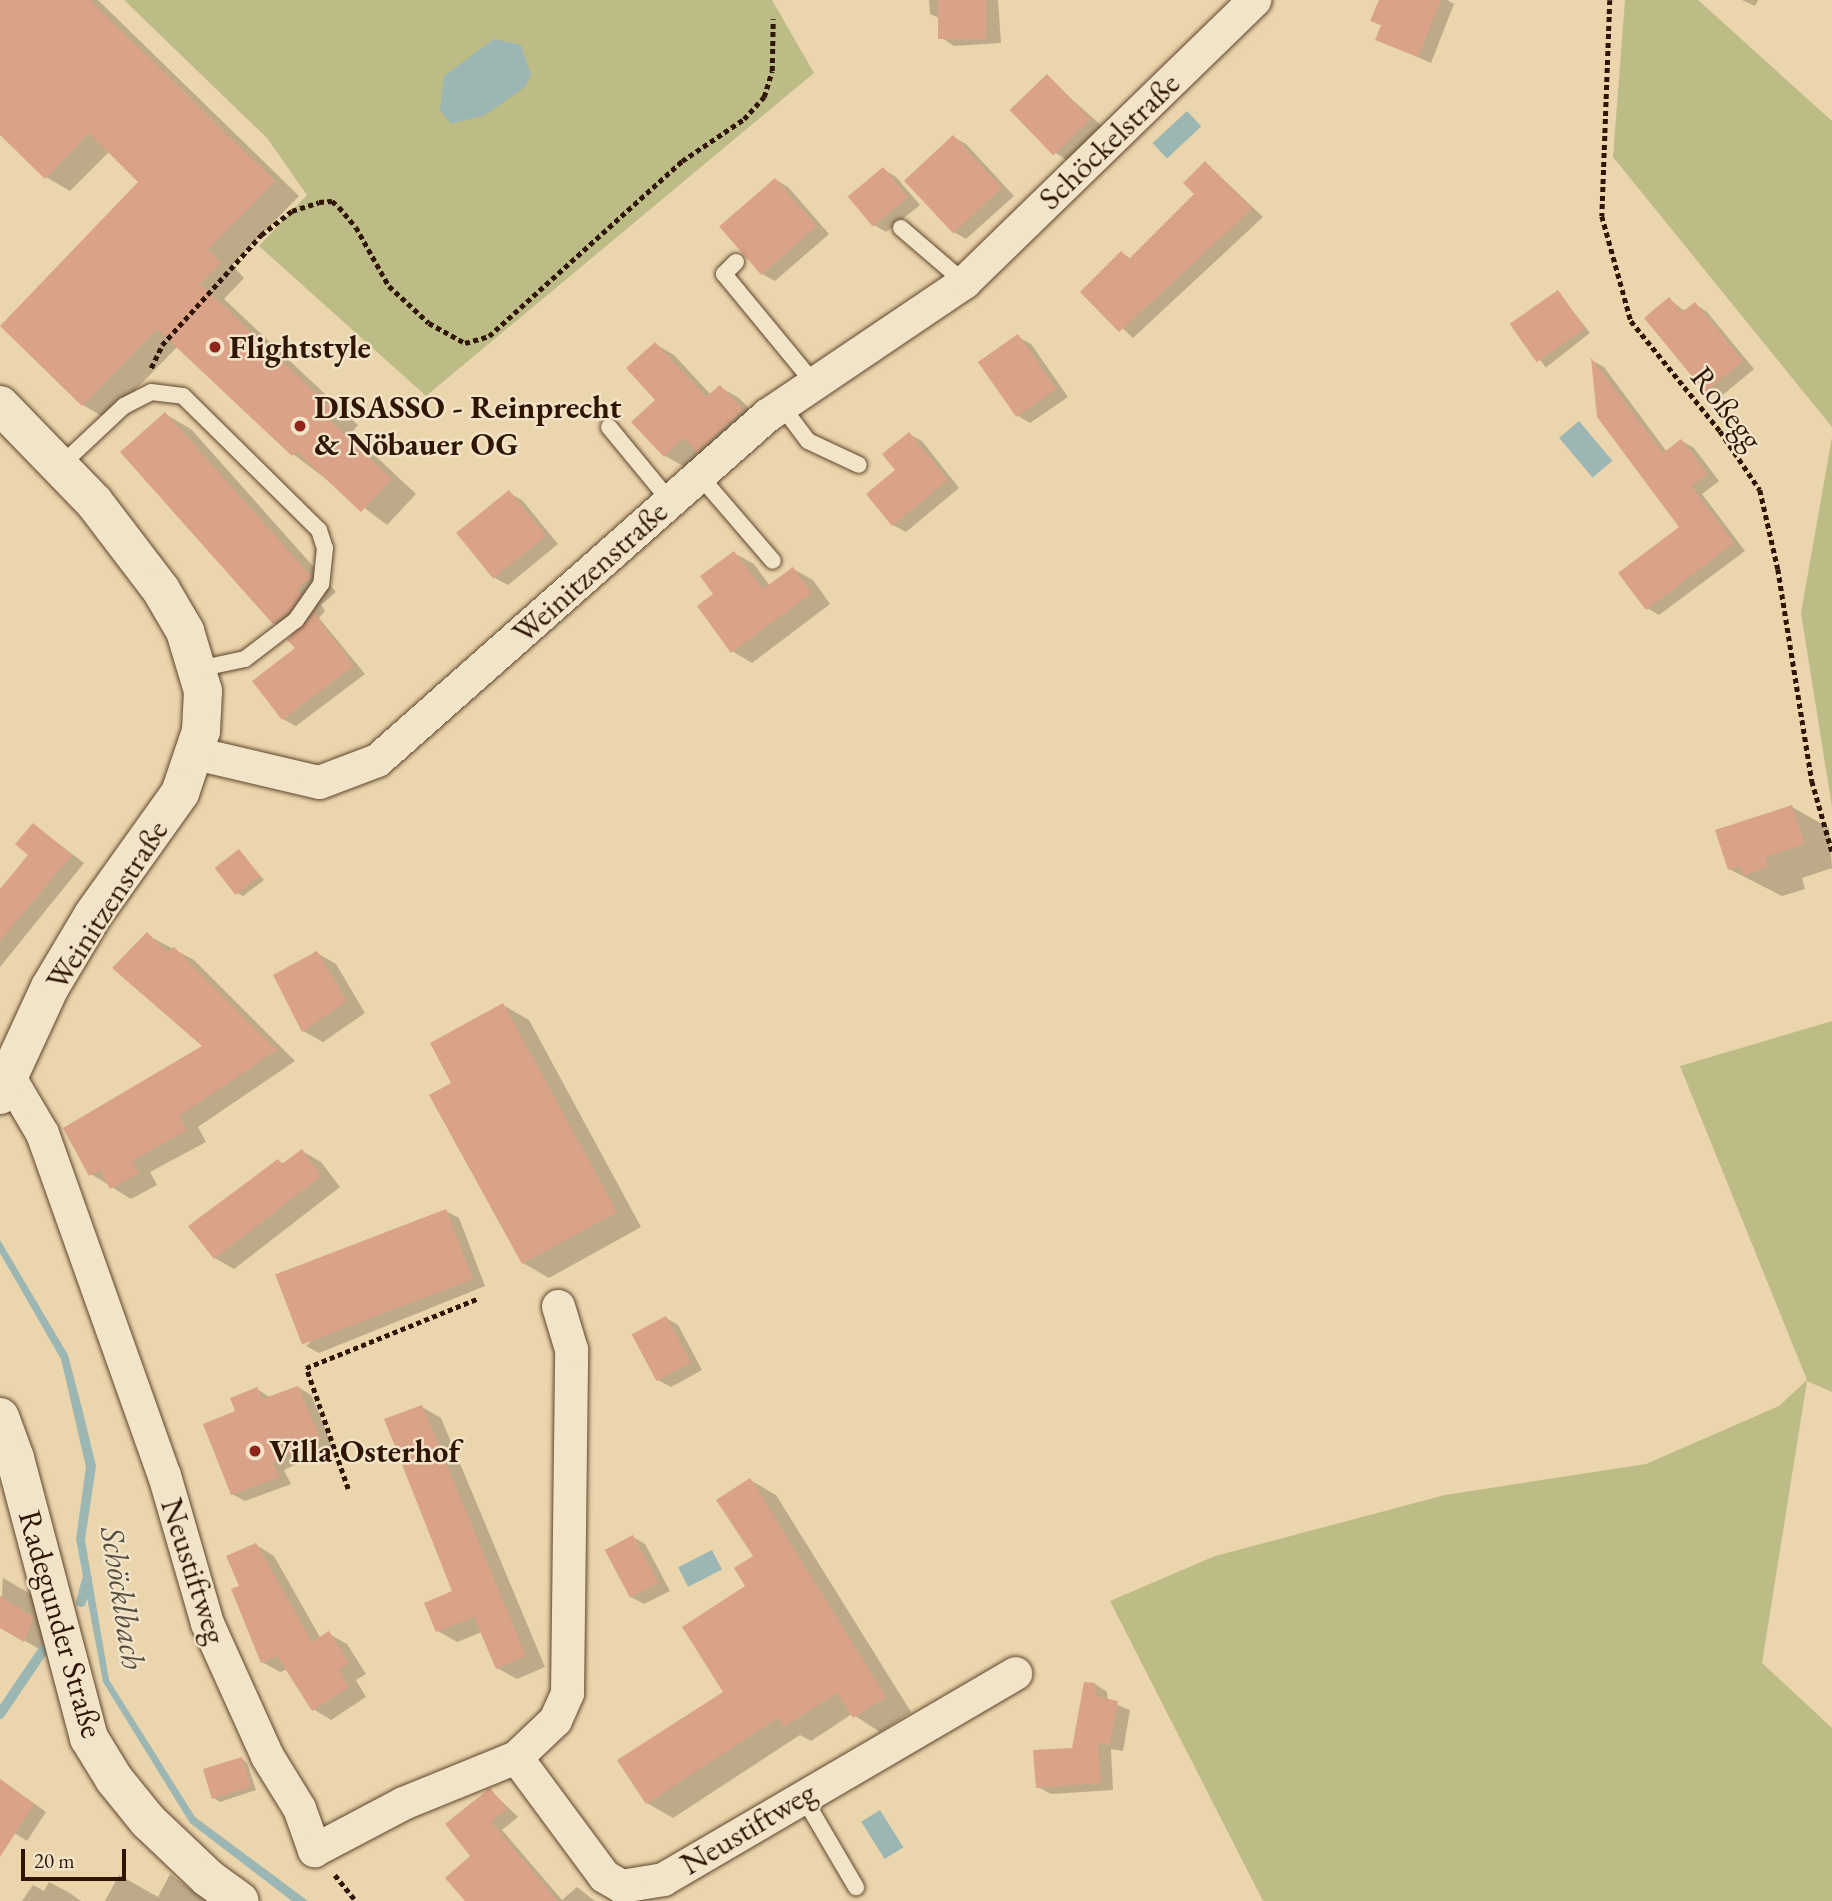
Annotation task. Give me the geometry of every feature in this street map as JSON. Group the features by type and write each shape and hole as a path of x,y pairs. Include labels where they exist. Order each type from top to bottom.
{"main road":[{"name":"Weinitzenstraße","path":"0,405 94,502 161,590 185,631 203,691 195,753 180,793 93,915 50,987 3,1081"},
{"name":"Radegunder Straße","path":"0,1417 15,1458 89,1738 114,1779 148,1821 208,1878 240,1901"}],"street":[{"name":"Schöckelstraße","path":"964,282 1254,0"},
{"name":"Weinitzenstraße","path":"195,753 319,782 377,760 781,405 964,282"},
{"name":"Neustiftweg","path":"3,1081 42,1133 116,1334 207,1623 267,1756 299,1808 314,1850 403,1803 516,1757 555,1720 567,1693 571,1349 558,1306"},
{"name":"Neustiftweg","path":"516,1757 604,1876 624,1893 663,1879 802,1795 1015,1673"}],"lane":[{"path":"901,228 964,282"},
{"path":"736,262 724,274 814,383"},
{"path":"60,466 135,400 151,392 183,396 319,530 325,548 321,584 296,620 245,659 198,668"},
{"path":"781,405 808,441 859,465"},
{"path":"609,427 670,501"},
{"path":"699,475 772,561"},
{"path":"802,1795 856,1887"}],"path":[{"name":"Roßegg","path":"1610,0 1602,216 1631,321 1720,431 1760,490 1778,569 1812,780 1832,851"},
{"path":"135,400 162,345 261,235 292,211 319,202 332,201 340,207 356,227 389,286 429,323 465,343 489,336 682,161 744,119 764,97 772,71 773,19"},
{"path":"348,1489 306,1368 477,1299"}],"shaded area":[{"path":"124,0 772,0 814,73 426,396 259,246 307,195 267,138"},
{"path":"1625,0 1698,0 1832,121 1832,427 1613,157"},
{"path":"1832,437 1832,807 1801,613"},
{"path":"1832,1021 1832,1392 1807,1381 1762,1663 1832,1728 1832,1901 1263,1901 1110,1601 1215,1556 1445,1495 1646,1464 1779,1406 1807,1380 1680,1066"}],"water":[{"path":"494,39 521,45 531,75 525,87 485,115 451,124 440,110 444,76"},
{"path":"1187,111 1201,126 1167,158 1153,143"},
{"path":"1579,421 1612,461 1593,478 1559,438"},
{"path":"0,1240 68,1355 84,1416 96,1466 85,1540 109,1680 195,1817 308,1901 292,1901 190,1823 103,1682 76,1539 86,1467 61,1359 0,1253"},
{"path":"712,1550 722,1570 688,1587 678,1567"},
{"path":"880,1810 903,1847 885,1859 861,1822"}],"building":[{"path":"0,0 90,0 275,181 208,250 221,263 200,284 334,410 327,418 392,479 361,512 296,451 292,456 157,329 82,406 0,326 138,182 89,133 45,179 0,135"},
{"path":"938,0 986,0 986,39 938,39"},
{"path":"1379,0 1441,0 1418,57 1375,40 1381,25 1370,21"},
{"path":"1047,74 1091,119 1053,155 1010,110"},
{"path":"953,135 1002,188 953,233 904,181"},
{"path":"1205,161 1252,209 1119,332 1080,292 1121,251 1129,259 1194,194 1183,183"},
{"path":"883,167 908,197 873,226 848,197"},
{"path":"775,178 817,226 761,275 719,227"},
{"path":"1558,290 1585,329 1537,362 1510,324"},
{"path":"1669,297 1682,312 1695,302 1743,361 1705,392 1644,318"},
{"path":"1018,334 1056,389 1016,417 978,362"},
{"path":"655,342 706,397 720,385 743,410 697,452 684,438 664,457 631,422 655,400 626,368"},
{"path":"1591,358 1663,453 1681,439 1708,474 1691,486 1734,543 1646,610 1618,573 1679,527 1597,417"},
{"path":"165,412 311,576 297,590 301,595 288,613 273,624 120,452"},
{"path":"909,432 948,480 892,526 866,494 895,470 882,454"},
{"path":"509,490 546,536 493,579 456,533"},
{"path":"734,551 763,589 793,567 812,593 731,653 697,606 713,594 700,576"},
{"path":"314,613 354,666 282,720 252,681 295,648 287,640"},
{"path":"1792,805 1805,844 1765,857 1768,867 1743,876 1740,866 1728,870 1715,830"},
{"path":"33,823 72,855 0,941 0,889 28,855 15,844"},
{"path":"239,849 260,876 236,895 215,868"},
{"path":"147,932 167,952 174,947 277,1050 179,1116 187,1130 132,1161 139,1173 110,1189 100,1170 89,1176 63,1128 202,1046 112,968"},
{"path":"317,951 347,1001 302,1032 273,975"},
{"path":"503,1003 617,1212 522,1264 429,1095 451,1083 430,1043"},
{"path":"302,1149 321,1176 214,1259 188,1226 278,1159 282,1164"},
{"path":"446,1209 473,1279 302,1345 275,1275"},
{"path":"666,1316 691,1363 656,1381 632,1334"},
{"name":"Villa Osterhof","path":"298,1386 321,1440 272,1462 279,1477 231,1495 203,1424 235,1411 230,1398 257,1387 262,1399"},
{"path":"422,1405 526,1656 496,1669 474,1617 436,1632 424,1603 452,1591 384,1419"},
{"path":"750,1478 886,1697 853,1718 837,1693 784,1727 778,1718 646,1804 617,1760 723,1692 682,1627 745,1586 734,1568 753,1556 716,1500"},
{"path":"633,1535 658,1583 630,1598 605,1550"},
{"path":"256,1543 312,1642 329,1631 349,1663 339,1670 349,1687 312,1711 277,1656 261,1663 231,1589 239,1586 226,1556"},
{"path":"0,1596 34,1617 24,1642 0,1628"},
{"path":"1084,1682 1095,1683 1096,1696 1118,1701 1110,1745 1098,1743 1101,1783 1036,1788 1033,1750 1072,1748"},
{"path":"242,1757 251,1787 212,1799 203,1769"},
{"path":"0,1779 34,1804 0,1857"},
{"path":"490,1788 507,1809 491,1822 558,1901 465,1901 445,1878 470,1856 445,1824"}],"waterway":[{"name":"Schöcklbach","path":"81,1602 87,1580"},
{"path":"0,1714 44,1649"}],"place":[{"name":"Flightstyle","path":"215,347"},
{"name":"DISASSO - Reinprecht & Nöbauer OG","path":"300,426"},
{"name":"Villa Osterhof","path":"255,1451"}]}
